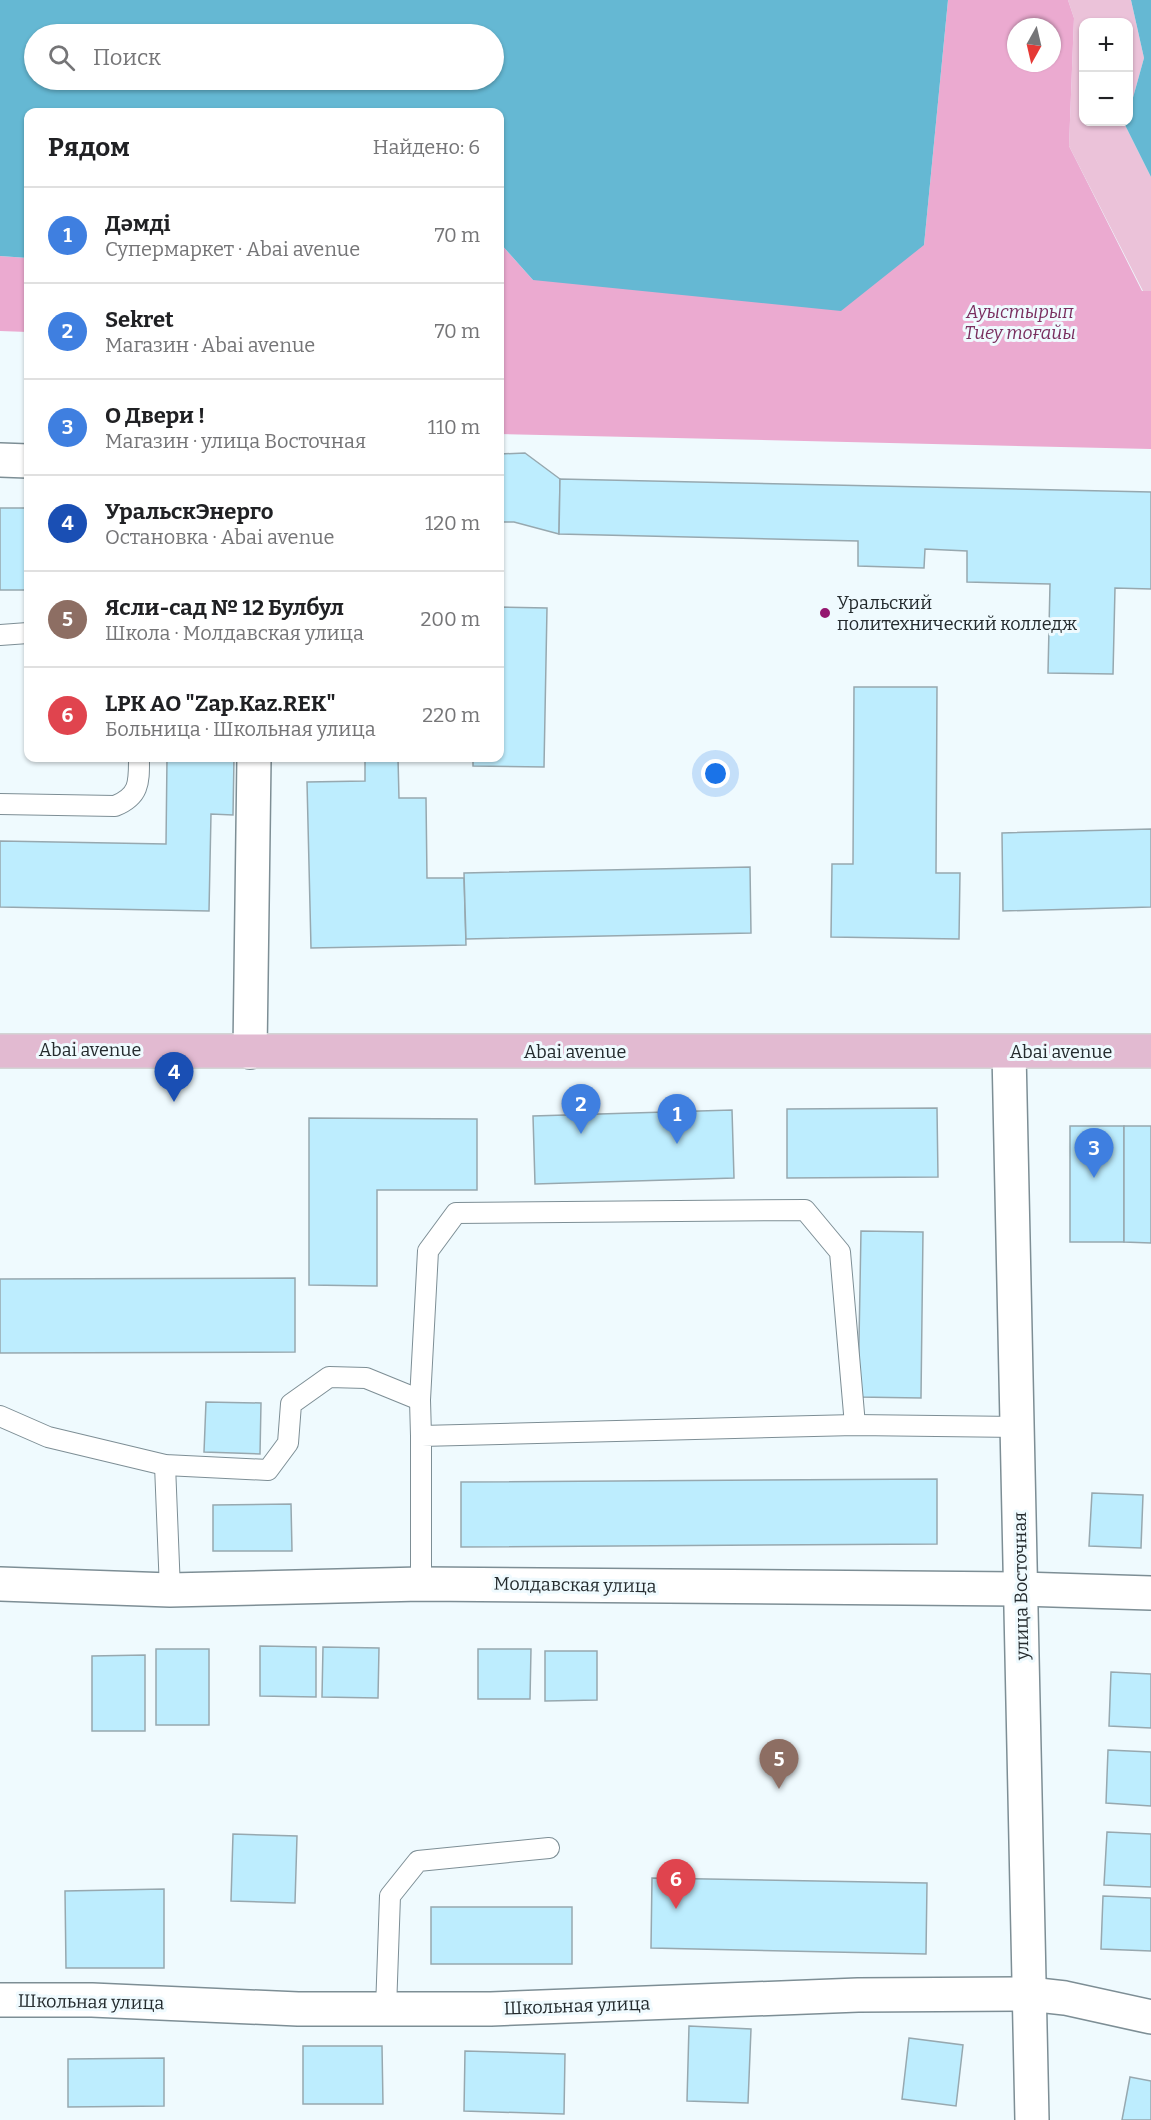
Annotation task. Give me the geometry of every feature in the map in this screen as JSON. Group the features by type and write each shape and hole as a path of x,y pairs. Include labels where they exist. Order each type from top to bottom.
{"main road":[{"name":"Abai avenue","path":"0,1051 1151,1051"}],"street":[{"path":"0,460 24,461"},
{"path":"250,1052 254,762"},
{"name":"улица Восточная","path":"1009,1052 1032,2120"},
{"name":"Молдавская улица","path":"0,1584 170,1590 421,1584 1021,1589 1151,1593"},
{"name":"Школьная улица","path":"0,2000 92,2000 298,2009 491,2009 858,1995 1029,1994 1065,1998 1151,2017"}],"lane":[{"path":"0,635 24,633"},
{"path":"0,804 115,806 128,801 139,784 139,762"},
{"path":"421,1584 420,1400 428,1251 456,1213 805,1210 840,1252 855,1425"},
{"path":"0,1416 48,1437 165,1465 268,1470 288,1443 291,1404 329,1377 366,1378 420,1400"},
{"path":"421,1436 855,1425 1018,1427"},
{"path":"165,1465 170,1590"},
{"path":"386,2009 390,1896 418,1861 549,1848"}],"shaded area":[{"path":"1068,0 1131,0 1144,58 1133,98 1133,18 1079,18 1079,126 1126,126 1151,177 1151,291 1143,291 1069,146 1074,18"}],"green space":[{"name":"Ауыстырып Тиеу тоғайы","path":"948,0 1068,0 1074,18 1069,146 1142,291 1151,291 1151,449 504,434 504,247 533,280 924,245"},
{"path":"0,256 24,258 24,332 0,331"}],"water":[{"path":"0,0 948,0 924,245 841,311 533,280 504,247 504,108 24,108 24,258 0,256"},
{"path":"1131,0 1151,0 1151,177 1126,126 1133,126 1133,98 1144,58"}],"building":[{"path":"525,453 560,479 559,534 514,522 504,522 504,454"},
{"path":"560,479 1151,492 1151,589 1115,588 1113,674 1048,673 1050,584 967,582 967,551 925,549 924,568 858,566 858,541 559,534"},
{"path":"0,508 24,508 24,590 0,590"},
{"path":"504,607 547,608 544,767 473,766 473,762 504,762"},
{"path":"854,687 937,687 936,873 960,873 959,939 831,937 832,864 853,864"},
{"path":"167,762 234,762 233,815 211,814 209,911 0,907 0,841 166,844"},
{"path":"365,762 398,762 399,798 426,798 427,878 464,878 466,945 311,948 307,782 365,781"},
{"path":"1151,829 1151,907 1003,911 1002,833"},
{"path":"750,867 751,933 466,939 464,873"},
{"path":"937,1108 938,1177 787,1178 787,1109"},
{"path":"732,1110 734,1178 535,1184 533,1116"},
{"path":"309,1118 477,1119 477,1190 377,1190 377,1286 309,1285"},
{"path":"1070,1126 1124,1126 1124,1242 1070,1242"},
{"path":"1124,1126 1151,1126 1151,1243 1124,1242"},
{"path":"861,1231 923,1232 921,1398 858,1397"},
{"path":"295,1278 295,1352 0,1353 0,1279"},
{"path":"206,1402 261,1403 260,1454 204,1452"},
{"path":"937,1479 937,1544 461,1547 461,1482"},
{"path":"1092,1493 1143,1495 1141,1548 1089,1546"},
{"path":"291,1504 292,1551 213,1551 213,1505"},
{"path":"260,1646 316,1647 316,1697 260,1696"},
{"path":"323,1647 379,1648 378,1698 322,1697"},
{"path":"156,1649 209,1649 209,1725 156,1725"},
{"path":"478,1649 531,1649 530,1699 478,1699"},
{"path":"545,1651 597,1651 597,1700 545,1701"},
{"path":"145,1655 145,1731 92,1731 92,1656"},
{"path":"1111,1672 1151,1674 1151,1728 1109,1726"},
{"path":"1108,1750 1151,1752 1151,1806 1106,1803"},
{"path":"1107,1832 1151,1834 1151,1887 1104,1885"},
{"path":"233,1834 297,1836 295,1903 231,1901"},
{"path":"652,1878 927,1883 926,1954 651,1948"},
{"path":"164,1889 164,1968 66,1968 65,1891"},
{"path":"1103,1896 1151,1898 1151,1951 1101,1949"},
{"path":"431,1907 572,1907 572,1964 431,1964"},
{"path":"689,2026 751,2029 748,2103 687,2101"},
{"path":"909,2038 963,2045 956,2106 902,2099"},
{"path":"303,2046 382,2046 383,2104 303,2104"},
{"path":"465,2051 565,2054 564,2114 464,2111"},
{"path":"164,2058 164,2106 68,2107 68,2059"},
{"path":"1130,2077 1151,2081 1151,2120 1122,2120"}],"place":[{"name":"Уральский политехнический колледж","path":"825,613"},
{"name":"УральскЭнерго","path":"174,1102"},
{"name":"Sekret","path":"581,1134"},
{"name":"Дəмді","path":"677,1144"},
{"name":"О Двери !","path":"1094,1178"},
{"name":"Ясли-сад № 12 Булбул","path":"779,1789"},
{"name":"LPK AO \"Zap.Kaz.REK\"","path":"676,1909"}]}
